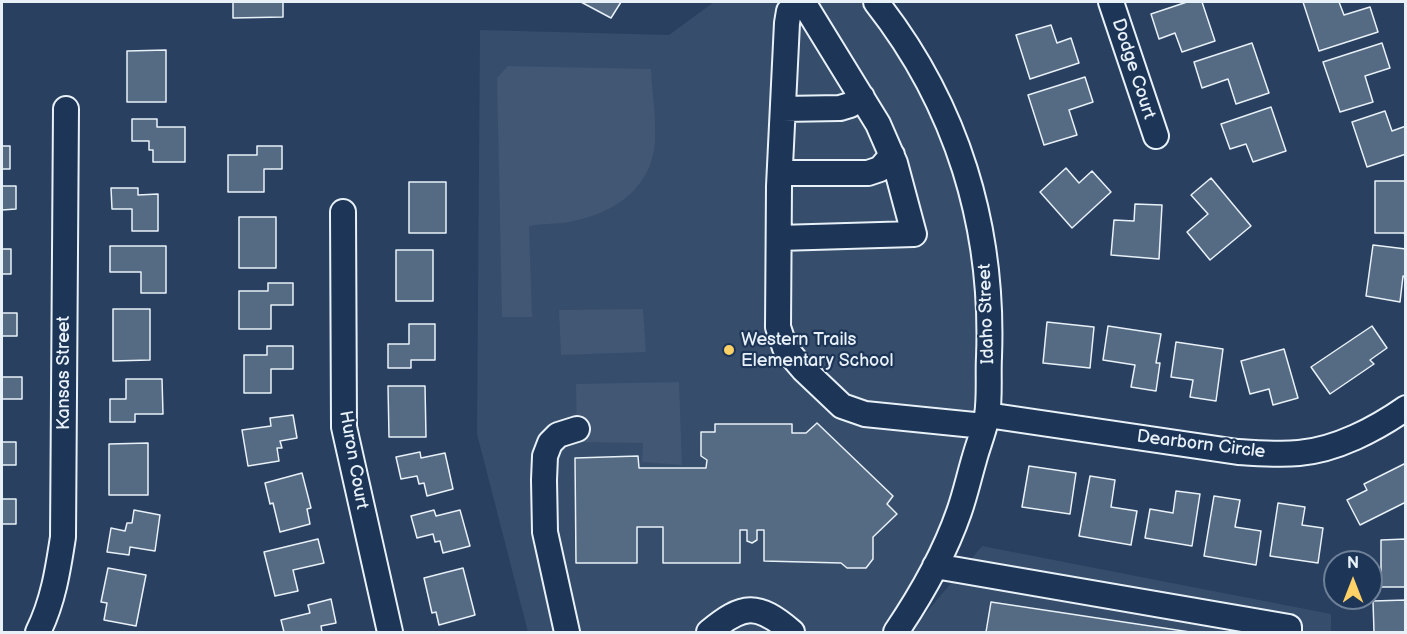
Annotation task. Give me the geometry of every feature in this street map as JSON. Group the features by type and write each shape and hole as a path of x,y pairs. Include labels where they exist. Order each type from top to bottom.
{"street":[{"path":"779,238 914,234 892,155 878,124 802,2"},
{"name":"Dearborn Circle","path":"802,2 789,11 788,17 780,172 778,327 785,348 803,369 842,406 864,414 985,420 1238,452 1273,454 1300,453 1328,446 1362,434 1406,408"},
{"name":"Idaho Street","path":"876,2 910,49 938,100 965,164 980,222 987,274 990,331 985,420 959,512 935,566 896,633"},
{"name":"Dodge Court","path":"1111,2 1156,136"},
{"path":"783,109 840,108 862,97"},
{"name":"Kansas Street","path":"38,633 56,583 63,537 66,109"},
{"path":"780,172 868,173 880,169 892,155"},
{"name":"Huron Court","path":"343,212 344,427 390,633"},
{"path":"567,633 545,532 545,456 550,442 558,435 577,429"},
{"path":"935,566 1289,627 1289,633"},
{"path":"709,633 729,616 740,611 765,614 776,619 789,632"}],"shaded area":[{"name":"Western Trails Elementary School","path":"714,2 867,2 923,88 974,228 981,411 951,510 924,574 885,632 528,632 477,434 480,30 669,35"},
{"path":"508,66 651,69 655,121 653,157 647,173 637,187 625,198 596,215 562,223 529,226 532,317 502,317 497,78"},
{"path":"643,309 646,352 561,355 559,310"},
{"path":"679,382 682,465 642,462 643,443 577,442 576,384"},
{"path":"982,546 1331,614 1331,632 910,632"}],"building":[{"path":"233,2 283,2 283,17 233,18"},
{"path":"581,2 621,2 611,18"},
{"path":"1187,2 1202,2 1215,41 1182,52 1175,33 1159,39 1151,14"},
{"path":"1303,2 1339,2 1344,15 1370,7 1378,32 1319,51"},
{"path":"1051,25 1057,43 1071,38 1079,63 1030,79 1016,35"},
{"path":"1252,43 1269,93 1236,104 1228,79 1202,88 1194,62"},
{"path":"1382,43 1390,68 1365,76 1373,102 1340,112 1323,62"},
{"path":"166,50 166,102 127,102 127,51"},
{"path":"1085,77 1093,102 1069,110 1077,135 1044,145 1028,95"},
{"path":"1271,107 1286,151 1253,162 1246,144 1230,149 1221,124"},
{"path":"1385,111 1392,131 1406,126 1406,154 1367,167 1352,122"},
{"path":"132,119 157,119 157,127 185,127 185,162 153,162 153,150 149,150 149,141 132,141"},
{"path":"2,146 10,146 10,169 2,169"},
{"path":"257,146 282,146 282,169 264,169 264,192 228,192 228,155 257,155"},
{"path":"1066,168 1079,183 1092,171 1111,192 1072,228 1040,192"},
{"path":"1211,178 1251,226 1210,260 1187,232 1208,214 1191,195"},
{"path":"1375,181 1406,181 1406,238 1404,233 1375,233"},
{"path":"409,182 446,182 446,233 409,233"},
{"path":"2,186 16,186 16,209 2,210"},
{"path":"111,188 138,188 138,195 158,194 158,231 132,231 132,209 112,209"},
{"path":"1135,204 1162,205 1159,259 1111,255 1114,220 1134,221"},
{"path":"239,217 276,217 276,268 239,268"},
{"path":"1373,245 1406,249 1406,277 1403,276 1400,302 1366,296"},
{"path":"110,246 166,246 166,293 141,293 141,272 110,272"},
{"path":"2,249 11,249 11,274 2,274"},
{"path":"396,250 433,250 433,301 396,301"},
{"path":"268,283 293,283 293,305 271,305 271,329 239,329 239,291 268,291"},
{"path":"113,309 150,309 150,360 113,361"},
{"path":"2,313 17,313 17,336 2,336"},
{"path":"1047,322 1094,327 1090,368 1043,363"},
{"path":"409,324 435,324 435,360 411,360 411,368 388,368 388,344 409,344"},
{"path":"1108,326 1161,334 1156,363 1160,363 1156,391 1131,387 1135,365 1103,360"},
{"path":"1372,326 1387,348 1370,360 1374,364 1330,394 1311,367"},
{"path":"1176,342 1223,349 1216,401 1190,397 1193,380 1171,377"},
{"path":"267,346 293,346 293,369 271,369 271,393 244,393 244,355 267,355"},
{"path":"1284,349 1298,398 1273,405 1269,389 1250,394 1241,361"},
{"path":"2,377 22,377 22,399 2,399"},
{"path":"126,379 162,379 163,414 135,414 135,422 110,422 110,399 126,399"},
{"path":"388,386 425,386 426,437 389,437"},
{"path":"293,415 297,438 280,441 282,448 277,448 279,461 248,466 242,430 271,426 270,418"},
{"name":"Western Trails Elementary School","path":"817,423 893,496 887,504 897,514 873,537 873,559 866,568 847,568 841,563 764,561 764,530 757,530 757,540 752,543 747,541 747,530 740,530 740,563 663,563 663,527 637,527 637,563 576,563 575,458 638,456 639,468 706,468 707,460 701,456 701,432 715,432 715,424 792,424 792,433 806,433"},
{"path":"2,442 16,442 16,465 2,465"},
{"path":"148,443 148,495 109,495 109,444"},
{"path":"420,452 421,458 445,453 453,489 427,496 424,483 419,484 417,476 401,479 396,457"},
{"path":"1406,463 1406,502 1360,525 1347,500 1367,490 1364,484"},
{"path":"1029,466 1076,473 1070,514 1022,507"},
{"path":"302,473 311,508 307,509 310,524 280,532 265,483"},
{"path":"1090,476 1115,480 1111,507 1137,511 1131,545 1079,536"},
{"path":"1176,491 1200,494 1192,546 1145,538 1150,509 1173,513"},
{"path":"1214,496 1240,500 1235,527 1261,531 1256,565 1204,556"},
{"path":"2,499 16,499 16,524 2,524"},
{"path":"1278,503 1305,507 1302,525 1323,528 1318,563 1270,556"},
{"path":"134,510 160,515 155,551 130,547 129,555 107,552 111,528 125,531 127,523 132,523"},
{"path":"434,510 436,516 460,510 470,546 443,553 440,541 435,542 433,534 417,538 411,516"},
{"path":"318,539 324,563 293,570 298,591 275,596 264,552"},
{"path":"1406,539 1406,587 1383,587 1381,540"},
{"path":"108,568 146,575 136,626 104,620 107,603 101,602"},
{"path":"463,568 475,615 439,625 436,612 432,613 424,578"},
{"path":"331,599 336,623 321,626 322,632 284,632 281,620 310,613 308,605"},
{"path":"1406,600 1406,632 1374,632 1373,610 1383,610 1383,601"},
{"path":"991,602 1190,632 986,632"}],"place":[{"name":"Western Trails Elementary School","path":"729,350"}]}
